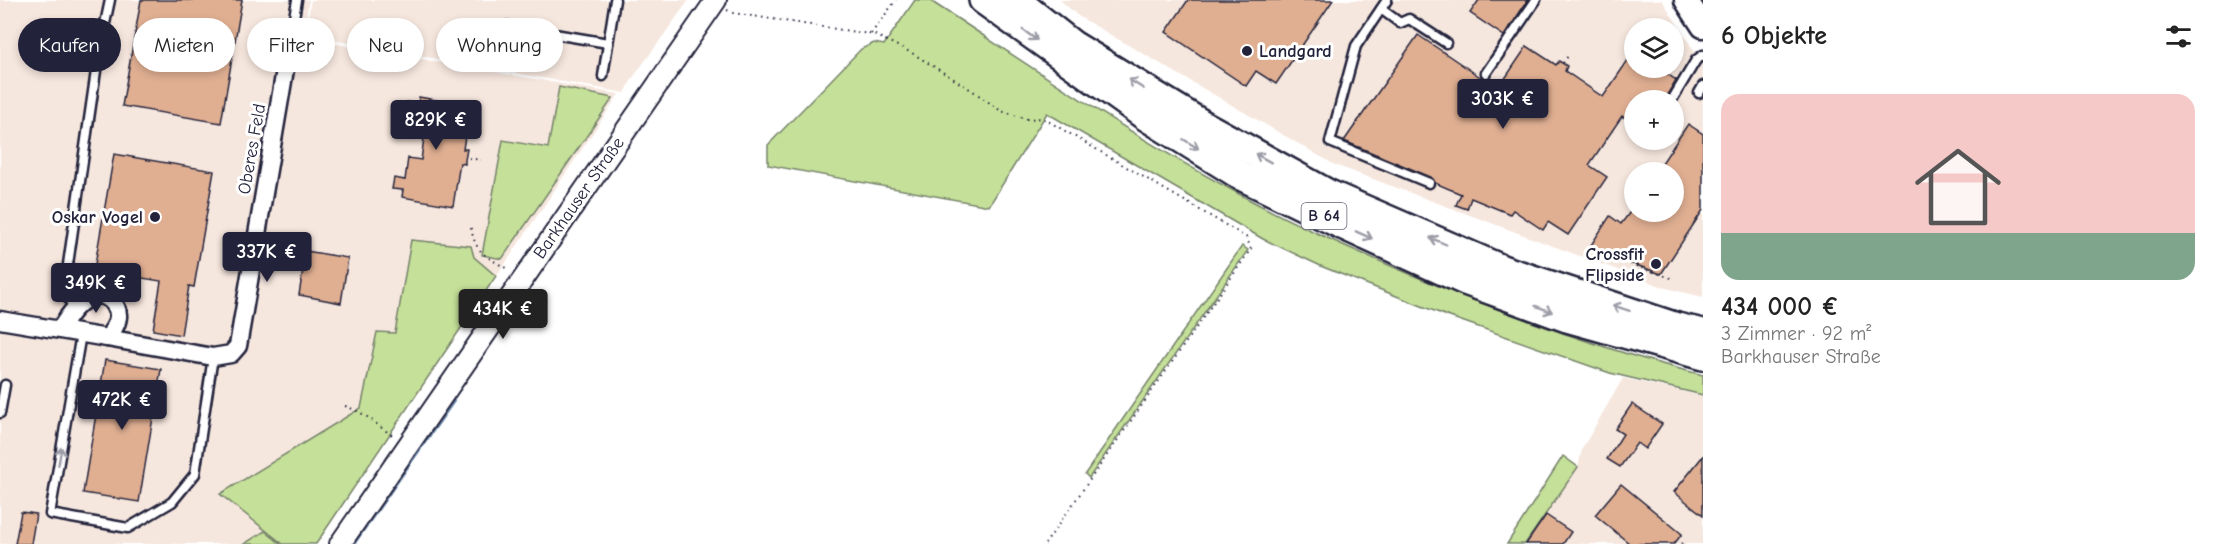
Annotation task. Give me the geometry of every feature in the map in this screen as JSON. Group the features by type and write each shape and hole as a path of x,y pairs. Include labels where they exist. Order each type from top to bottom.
{"highway":[{"name":"B 64","path":"983,0 1136,110 1241,176 1465,281 1567,318 1703,356"},
{"name":"B 64","path":"1017,0 1083,51 1204,125 1329,194 1502,269 1677,327 1703,333"}],"main road":[{"path":"1686,0 1703,26"}],"street":[{"name":"Barkhauser Straße","path":"340,544 715,1"},
{"name":"Oberes Feld","path":"213,357 231,354 242,337 285,72"},
{"path":"60,330 67,317 75,309 96,295 106,297 117,309 116,327 107,338"},
{"path":"0,320 213,357"}],"lane":[{"path":"75,309 64,292 98,57 110,0"},
{"name":"Oberes Feld","path":"294,18 297,0"},
{"path":"603,76 615,0"},
{"path":"1387,0 1356,46 1330,142 1429,183"},
{"path":"1486,73 1536,0"},
{"path":"1381,9 1400,23 1409,19 1446,43"},
{"path":"563,35 608,43"},
{"path":"1678,90 1696,60 1703,55"},
{"path":"81,334 50,514 128,528 172,502 195,474 213,357"},
{"path":"0,412 5,385"}],"path":[{"path":"871,34 896,0"},
{"path":"715,1 733,13 871,34 897,44 1001,111 1027,119 1043,118 1246,237 1251,249 1046,544"},
{"path":"1563,63 1568,56"},
{"path":"468,158 481,160"},
{"path":"471,228 474,245 514,272"},
{"path":"1613,258 1671,278"},
{"path":"345,406 371,418 397,439"}],"shaded area":[{"path":"0,0 309,0 306,18 247,18 247,72 335,72 335,44 347,46 347,72 424,72 424,59 436,62 436,72 495,72 619,94 317,544 281,544 265,531 244,544 0,544","holes":["504,140 548,149 501,259 482,255"]},
{"path":"311,0 689,0 632,79 625,93 509,72 563,72 563,18 436,18 436,59 424,57 424,18 347,18 347,43 335,40 335,18 308,18"},
{"path":"1060,0 1662,0 1673,18 1624,18 1624,78 1684,78 1684,35 1703,65 1703,297 1666,288 1335,165 1078,16"},
{"path":"1623,378 1703,396 1703,544 1525,544 1578,467 1582,449"}],"green space":[{"path":"915,0 929,0 1116,122 1251,201 1391,266 1506,313 1623,353 1703,375 1703,395 1610,373 1447,316 1323,267 1263,239 1047,113 989,206 768,165 768,145 861,49 874,43 884,45"},
{"path":"559,87 613,98 502,259 482,255 503,140 548,148"},
{"path":"411,240 471,246 474,257 496,276 316,544 283,544 220,494 361,408 377,332 395,333"},
{"path":"1242,246 1248,250 1089,478 1085,474"},
{"path":"1563,456 1578,467 1525,544 1507,544"},
{"path":"265,531 281,544 244,544"}],"building":[{"path":"141,0 242,0 235,41 235,18 138,18"},
{"name":"Landgard","path":"1188,0 1333,0 1276,84 1256,71 1246,86 1166,32"},
{"path":"1479,0 1528,0 1504,36 1470,13"},
{"path":"1418,35 1498,89 1527,46 1556,65 1559,61 1567,66 1565,71 1603,97 1624,66 1624,78 1673,78 1676,80 1670,90 1624,90 1624,117 1622,116 1589,165 1607,177 1568,235 1548,222 1543,230 1513,210 1510,214 1471,198 1467,209 1456,205 1461,194 1435,183 1431,177 1344,141"},
{"path":"133,45 133,72 230,72 221,123 122,106"},
{"path":"419,97 470,106 463,149 467,149 465,164 460,163 453,206 402,197 403,190 392,189 394,178 405,180 408,158 421,160 424,138 412,136 416,114 405,112 407,102 418,104"},
{"path":"1688,124 1703,134 1703,210 1661,274 1589,248 1610,216 1621,224 1624,220 1624,222 1684,222 1684,162 1663,162 1671,150 1684,150 1684,130"},
{"name":"Oskar Vogel","path":"114,154 214,171 194,287 189,286 181,335 153,330 161,281 94,270"},
{"path":"306,251 348,258 341,303 299,295"},
{"path":"105,360 161,369 139,502 83,493"},
{"path":"1632,404 1662,424 1645,449 1637,443 1620,467 1607,459 1623,434 1615,429"},
{"path":"1703,456 1703,515 1674,492"},
{"path":"1621,484 1682,534 1674,544 1630,544 1595,515"},
{"path":"21,512 36,514 31,544 15,544"},
{"path":"1546,515 1571,532 1563,544 1526,544"}],"waterway":[{"path":"353,544 453,401"}],"place":[{"name":"Landgard","path":"1247,51"},
{"name":"Oskar Vogel","path":"155,217"},
{"name":"Crossfit Flipside","path":"1656,264"}]}
